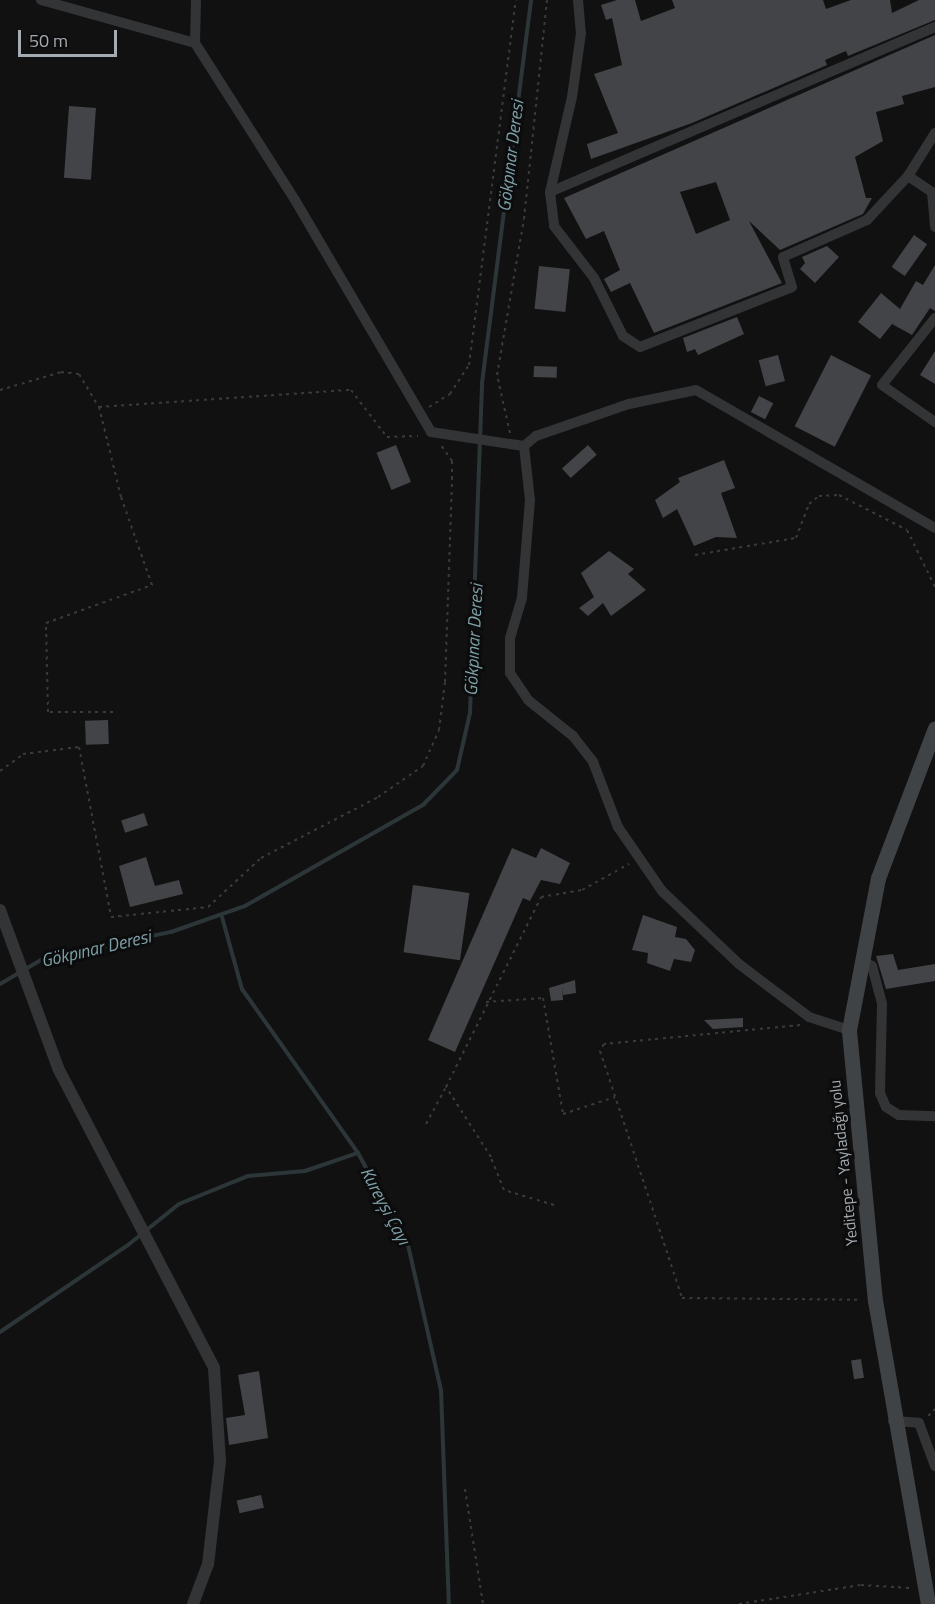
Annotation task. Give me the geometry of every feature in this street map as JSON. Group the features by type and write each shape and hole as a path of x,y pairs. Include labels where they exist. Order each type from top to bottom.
{"main road":[{"name":"Yeditepe - Yayladağı yolu","path":"928,1604 922,1588 875,1301 849,1030 878,878 935,728"}],"street":[{"path":"41,0 195,43"},
{"path":"196,0 195,43 421,412 431,432 512,441 524,446"},
{"path":"578,0 581,33 572,97 550,192 554,226 594,278 623,336 640,347 792,287 783,257 867,220 908,176 935,134"},
{"path":"550,192 935,27"},
{"path":"908,176 932,192 935,227"},
{"path":"935,318 882,386 935,422"},
{"path":"524,446 536,436 629,404 696,390 935,528"},
{"path":"524,446 530,500 510,673 528,700 573,736 593,762 618,827 662,891 739,964 809,1017 849,1030"},
{"path":"0,910 13,937 36,1011 58,1068 151,1251 214,1368 220,1461 208,1564 193,1604"},
{"path":"862,960 872,966 882,1004 880,1093 886,1107 899,1115 935,1116"},
{"path":"893,1421 919,1424 935,1466"}],"path":[{"path":"421,412 450,394 469,365 516,0"},
{"path":"512,441 497,375 524,219 547,0"},
{"path":"0,390 61,372 79,374 99,407 121,497 152,585 46,623 48,712 113,712"},
{"path":"0,771 23,754 79,747 111,917 208,907 261,858 378,797 423,765 439,730 445,682 452,461 431,432 387,436 351,390 99,407"},
{"path":"695,555 796,538 810,504 819,496 839,495 907,530 935,587"},
{"path":"426,1124 541,897 582,890 639,858"},
{"path":"486,1002 543,998 562,1114 615,1097"},
{"path":"809,1017 795,1029 604,1044 600,1051 682,1298 875,1301"},
{"path":"446,1087 491,1157 504,1190 554,1205"},
{"path":"465,1489 483,1604"},
{"path":"739,1604 861,1585 922,1588"}],"building":[{"path":"617,0 635,0 641,21 675,8 672,0 823,0 826,9 851,0 890,0 892,13 919,0 935,0 935,20 848,56 846,51 825,60 827,65 692,123 591,159 587,144 618,133 594,74 622,65 612,18 606,20 601,5"},
{"path":"935,35 935,87 902,96 904,104 876,112 883,141 855,157 866,198 872,198 863,214 780,250 749,221 782,283 654,333 630,283 611,292 604,279 620,270 604,231 586,239 564,198","holes":["716,182 730,220 696,234 680,192"]},
{"path":"69,106 96,108 91,180 64,178"},
{"path":"914,235 927,244 905,276 892,267"},
{"path":"827,246 839,257 815,283 800,269 805,263 802,257"},
{"path":"935,265 935,311 930,308 912,335 892,324 880,339 858,322 881,293 900,309 916,281 923,285"},
{"path":"539,266 570,269 565,312 535,309"},
{"path":"737,317 744,334 698,355 695,349 687,352 683,338"},
{"path":"935,351 935,384 920,375"},
{"path":"778,355 785,381 766,386 759,360"},
{"path":"831,355 871,375 835,447 795,426"},
{"path":"534,366 557,367 557,378 534,377"},
{"path":"759,396 773,403 765,419 751,412"},
{"path":"396,445 411,482 392,490 377,453"},
{"path":"588,445 597,455 571,478 562,468"},
{"path":"724,460 735,488 721,493 737,538 716,537 694,546 677,509 663,518 655,500 680,482 678,478"},
{"path":"609,551 634,569 628,574 646,590 611,616 603,603 588,616 579,608 594,597 581,573"},
{"path":"108,720 109,744 86,745 85,721"},
{"path":"144,813 148,825 125,833 121,820"},
{"path":"512,848 536,858 541,848 570,863 560,884 541,880 530,901 523,898 455,1052 428,1040"},
{"path":"146,857 155,886 179,880 183,894 130,907 119,866"},
{"path":"413,885 469,893 460,960 404,952"},
{"path":"643,915 677,927 675,937 686,939 695,950 691,962 674,959 670,971 647,963 648,953 632,950"},
{"path":"893,954 898,970 935,964 935,981 886,989 876,956"},
{"path":"575,980 576,993 563,995 562,986 563,1000 551,1001 549,988"},
{"path":"743,1018 743,1027 713,1029 704,1020"},
{"path":"861,1359 864,1378 854,1379 851,1361"},
{"path":"259,1371 268,1438 229,1445 226,1418 245,1415 238,1375"},
{"path":"261,1495 264,1508 240,1513 237,1501"}],"waterway":[{"name":"Gökpınar Deresi","path":"0,984 41,960 171,932 245,906 423,805 457,770 470,713 482,383 531,0"},
{"name":"Kureyşi Çayı","path":"222,917 242,989 358,1153 408,1245 441,1390 449,1604"},
{"path":"0,1332 128,1245 179,1204 248,1176 305,1171 358,1153"}]}
